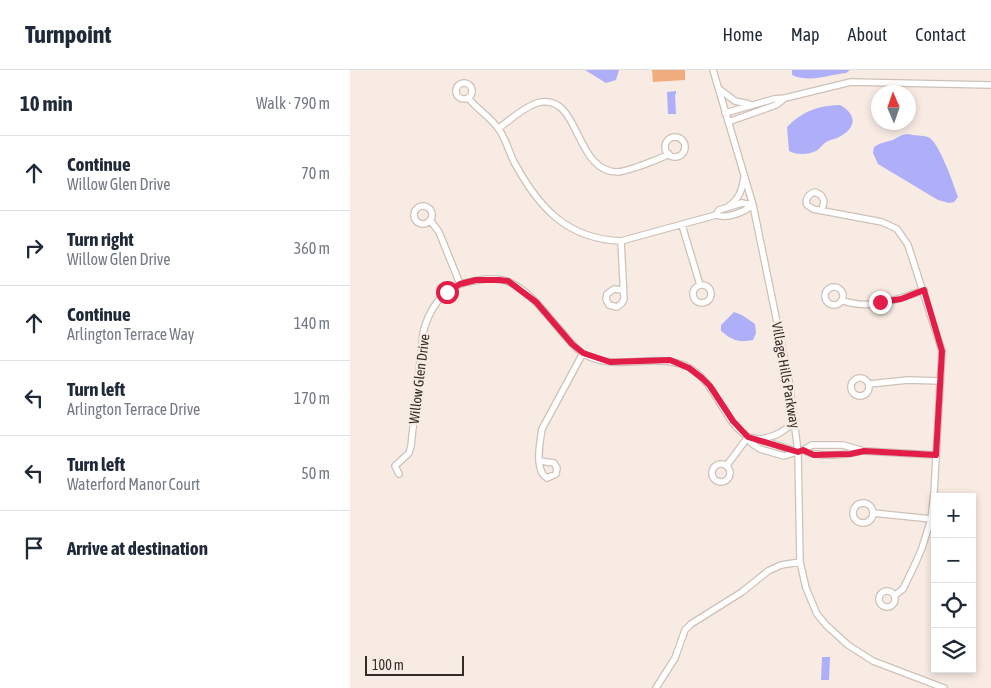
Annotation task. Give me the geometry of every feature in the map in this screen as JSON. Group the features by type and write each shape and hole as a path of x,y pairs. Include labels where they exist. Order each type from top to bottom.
{"street":[{"name":"Village Hills Parkway","path":"713,70 753,205 789,381 801,451 800,562 806,588 817,614 826,625 859,653 944,688"},
{"path":"725,113 774,99 851,82 991,85"},
{"path":"719,89 735,101 751,105"},
{"path":"468,98 499,128 514,161 529,187 554,216 569,228 587,237 607,241 622,241 716,215 721,217 744,212 753,205"},
{"path":"728,122 776,105 785,98"},
{"path":"499,128 535,104 553,102 564,110 589,155 599,166 605,169 619,172 628,170 669,154"},
{"path":"716,215 719,210 735,202 740,194 744,176"},
{"path":"724,208 742,203 753,205"},
{"path":"822,210 882,222 897,229 908,245 942,351 933,493"},
{"path":"430,220 439,232 460,284"},
{"path":"682,225 700,286"},
{"path":"622,241 623,293"},
{"name":"Willow Glen Drive","path":"399,474 395,466 409,453 411,446 423,333 426,322 440,298 454,286 483,280 508,281 536,302 572,344 583,353 610,362 670,360 689,368 710,386 733,421 751,443 760,449 777,455 788,456 801,451"},
{"path":"842,300 858,304 880,302 901,299 924,290"},
{"path":"540,461 552,461 557,468 556,474 550,478 544,477 541,472 540,461 540,441 544,424 583,353"},
{"path":"869,384 908,380 940,381"},
{"path":"759,439 774,437 782,433 795,421"},
{"path":"727,465 748,437 814,455 850,454 864,451"},
{"path":"801,451 812,445 835,445 849,446 864,451 936,455"},
{"path":"873,512 931,519 916,562 903,589 895,595"},
{"path":"656,688 675,658 685,630 691,624 742,592 768,571 781,565 800,562"}],"shaded area":[{"path":"652,70 685,70 685,80 653,82"}],"water":[{"path":"585,70 619,70 616,80 606,83"},
{"path":"792,70 850,70 846,73 819,78 806,78 792,75"},
{"path":"676,91 676,114 668,114 667,92"},
{"path":"840,105 850,113 853,121 845,133 838,138 826,142 813,152 799,154 789,151 787,127 811,110"},
{"path":"908,134 928,137 937,147 946,164 958,197 954,202 949,203 938,200 878,164 873,153 874,147"},
{"path":"734,312 755,324 756,333 753,340 736,340 721,331 721,325"},
{"path":"822,657 830,657 829,680 821,680"}],"route":[{"path":"447,292 454,286 476,280 508,281 536,302 572,344 583,353 610,362 670,360 689,368 710,386 738,428 748,437 798,452 803,450 814,455 850,454 864,451 936,455 942,351 924,290 901,299 880,302"}]}
